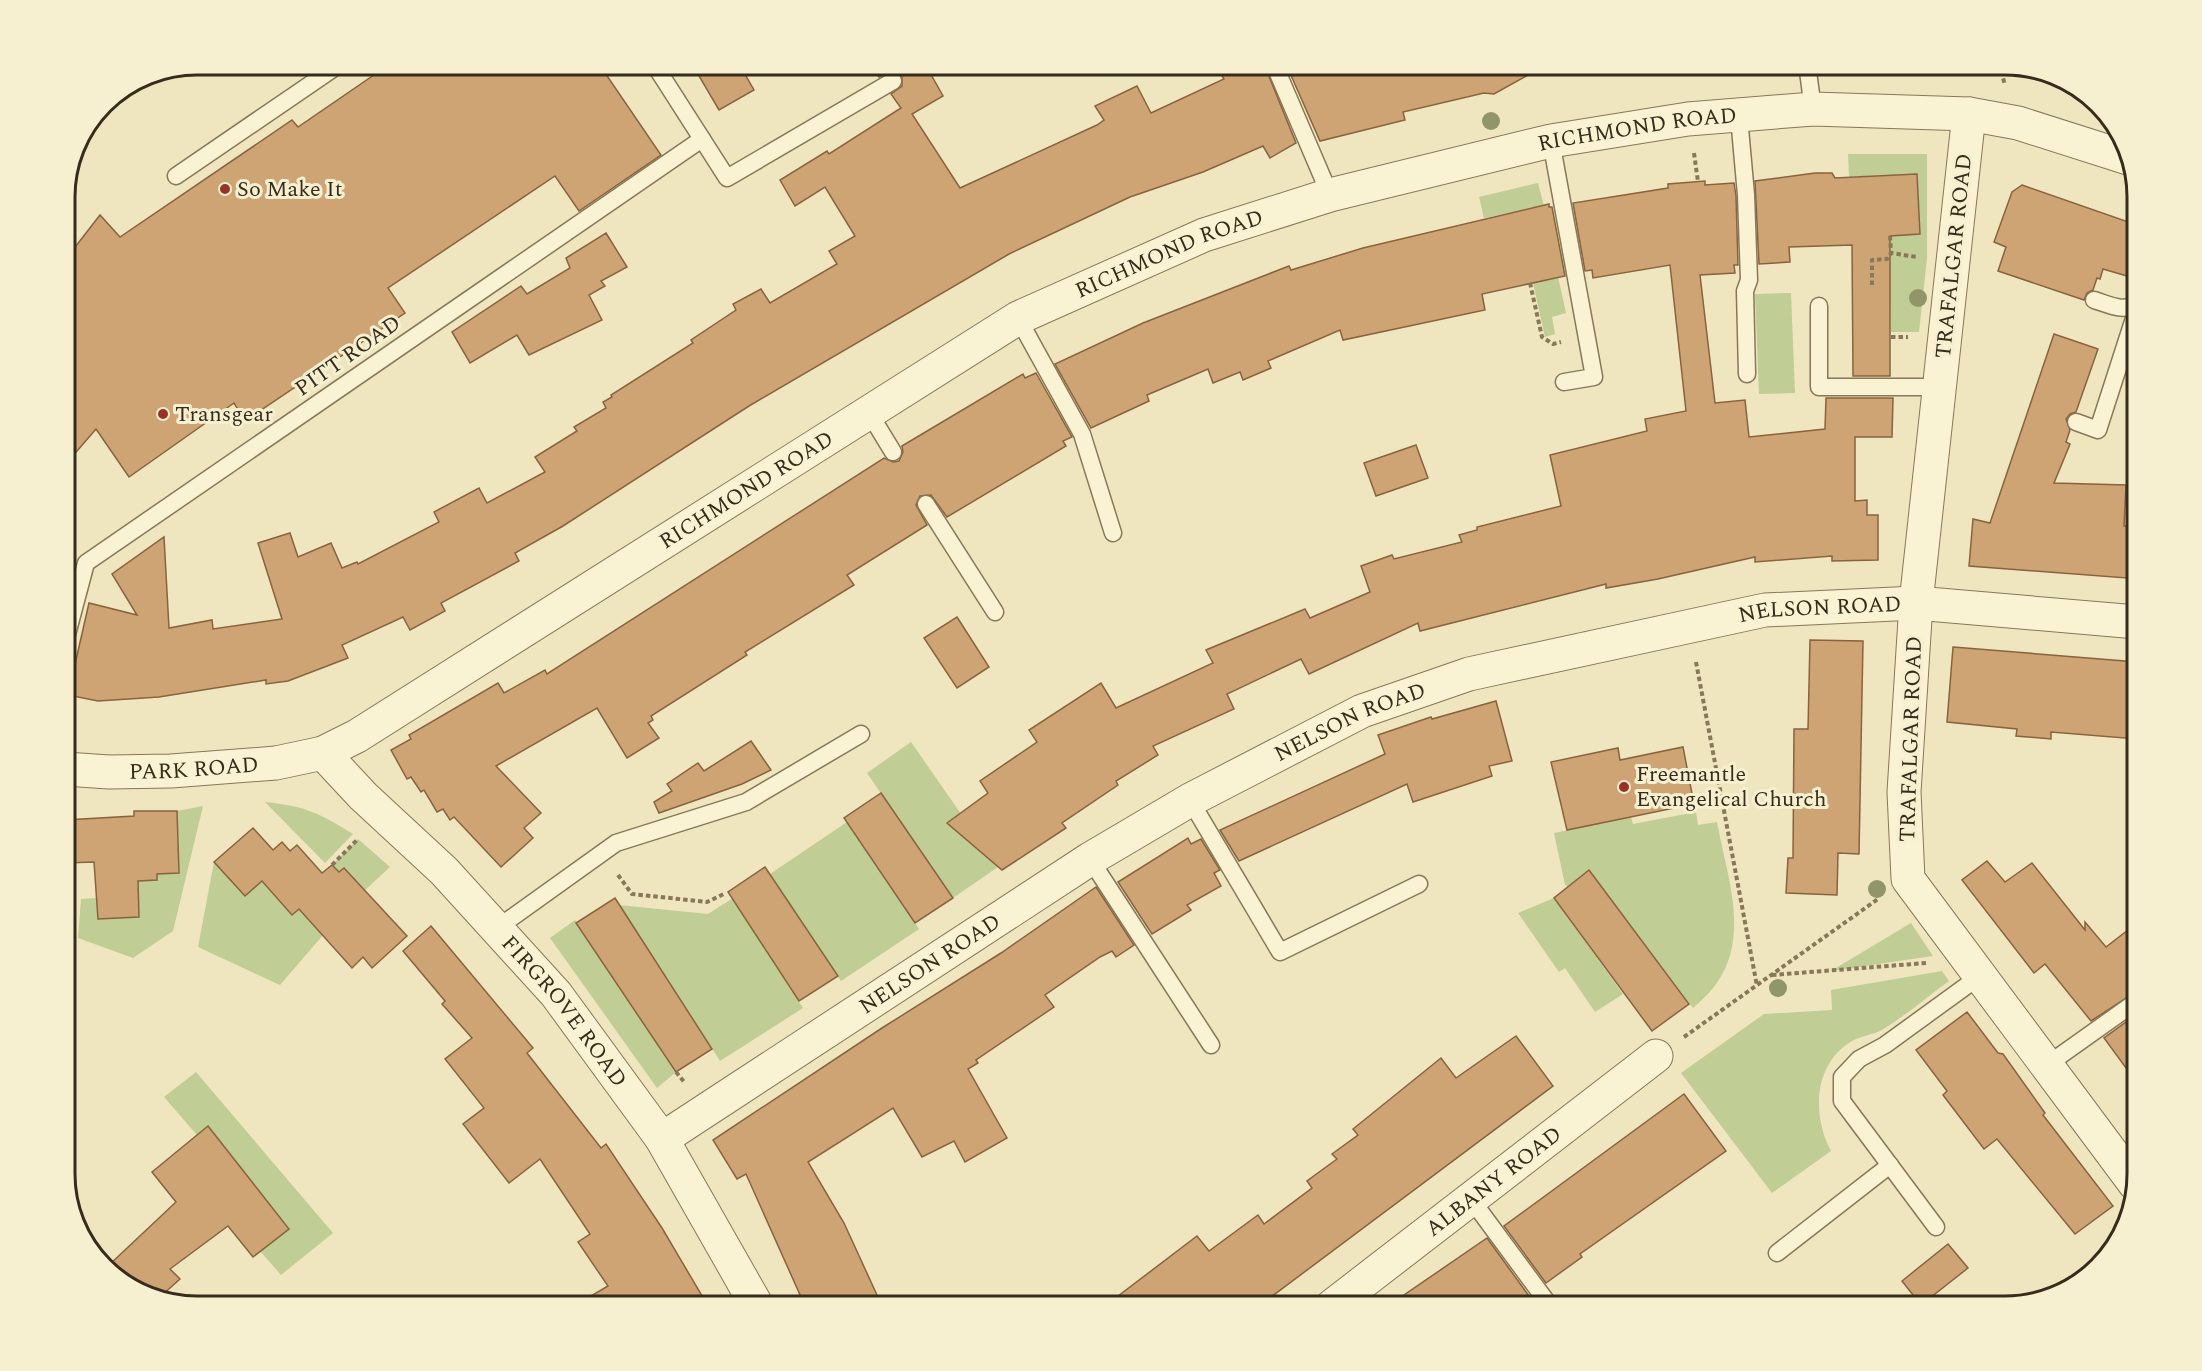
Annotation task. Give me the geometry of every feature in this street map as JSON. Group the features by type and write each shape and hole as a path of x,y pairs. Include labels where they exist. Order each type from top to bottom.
{"street":[{"name":"RICHMOND ROAD","path":"323,753 357,736 1018,318 1204,235 1330,195 1551,141 1688,119 1739,117 1813,109 1969,114 2018,123 2120,155"},
{"name":"TRAFALGAR ROAD","path":"1908,879 1904,792 1916,603 1969,114"},
{"name":"NELSON ROAD","path":"662,1139 1090,859 1190,800 1373,707 1469,674 1765,610 1916,603 2127,621"},
{"name":"PARK ROAD","path":"75,770 109,772 171,771 276,763 323,753"},
{"name":"FIRGROVE ROAD","path":"323,753 363,796 444,871 556,994 662,1139 751,1296"},
{"path":"1908,879 2127,1173"},
{"name":"ALBANY ROAD","path":"1345,1296 1656,1056"}],"lane":[{"path":"176,176 324,75"},
{"path":"661,75 727,178 893,81"},
{"path":"1279,75 1330,195"},
{"path":"1808,75 1813,109"},
{"path":"1739,117 1746,195 1749,280 1745,291 1747,374"},
{"name":"PITT ROAD","path":"75,604 86,563 702,139"},
{"path":"1551,141 1594,377 1564,382"},
{"path":"2094,300 2123,309 2127,308"},
{"path":"1819,306 1819,387 1939,387"},
{"path":"1018,318 1082,434 1113,533"},
{"path":"2076,422 2098,430 2127,340"},
{"path":"868,411 893,452"},
{"path":"926,504 995,612"},
{"path":"496,929 616,843 746,802 861,734"},
{"path":"1190,800 1280,952 1419,884"},
{"path":"1090,859 1211,1045"},
{"path":"1936,1227 1842,1101 1842,1077 1859,1059 1885,1045 1974,968"},
{"path":"2047,1065 2127,1009"},
{"path":"1777,1253 1890,1165"},
{"path":"1471,1199 1543,1296"}],"path":[{"path":"1872,285 1872,260 1887,259 1892,253"},
{"path":"1530,283 1542,337 1553,344 1587,337"},
{"path":"1690,628 1756,986"},
{"path":"602,853 632,894 707,902 726,893"},
{"path":"1656,1056 1908,879"},
{"path":"1771,975 1974,968"}],"green space":[{"path":"1848,154 1927,154 1927,259 1919,332 1891,332 1890,285 1872,285 1891,253 1890,236 1920,233 1917,174 1849,177"},
{"path":"1538,183 1544,206 1484,218 1479,197"},
{"path":"1558,277 1566,313 1552,317 1555,334 1545,337 1533,283"},
{"path":"1791,293 1795,393 1759,394 1755,294"},
{"path":"911,742 998,867 953,898 867,773"},
{"path":"265,802 311,812 353,834 325,863"},
{"path":"203,806 173,931 133,958 78,938 81,899 97,898 98,919 139,917 138,881 157,880 157,874 179,873 177,811"},
{"path":"1696,812 1698,825 1717,822 1728,873 1734,921 1733,944 1726,967 1713,988 1693,1008 1589,870 1568,886 1565,885 1554,833 1631,817 1633,824"},
{"path":"847,822 919,929 841,981 770,874"},
{"path":"358,839 390,867 364,891 344,868 339,872 332,865"},
{"path":"214,862 245,896 262,881 292,915 307,902 330,927 280,985 198,947"},
{"path":"733,898 803,1008 720,1061 619,905 708,914"},
{"path":"1554,898 1623,994 1595,1012 1565,968 1559,972 1518,913"},
{"path":"575,920 676,1072 657,1088 550,938"},
{"path":"1911,923 1933,956 1831,971"},
{"path":"1942,971 1949,981 1908,1013 1882,1030 1852,1041 1839,1051 1823,1077 1820,1092 1821,1122 1831,1151 1772,1193 1681,1073 1764,1014 1832,1010 1831,990"},
{"path":"196,1072 333,1233 281,1275 260,1251 289,1229 208,1127 197,1135 164,1097"}],"building":[{"path":"374,75 606,75 661,155 579,211 555,176 388,288 405,313 245,421 234,403 129,477 96,429 75,453 75,247 100,215 120,237 292,120 298,127"},
{"path":"698,75 745,75 754,90 719,110"},
{"path":"902,75 931,75 943,96 912,114 960,188 1097,125 1104,120 1095,106 1137,86 1151,113 1224,79 1222,75 1268,75 1296,143 1270,158 1263,146 1203,172 1130,197 1009,254 749,406 563,526 515,553 519,561 441,603 445,611 410,630 403,617 342,645 348,658 288,681 266,684 266,680 159,697 98,701 75,696 75,664 89,603 137,615 112,574 164,537 169,628 212,620 213,629 282,619 258,543 290,533 298,557 331,543 342,568 357,562 358,564 439,522 434,512 479,488 487,503 545,472 535,457 577,431 574,427 606,408 603,402 612,397 611,395 693,343 691,340 736,310 733,304 761,289 770,303 837,264 829,251 855,236 825,187 795,206 780,180 827,151 829,154 901,108 891,94 902,86"},
{"path":"1291,75 1528,75 1494,94 1484,93 1403,112 1405,120 1320,141"},
{"path":"1832,173 1835,178 1917,174 1920,234 1890,236 1890,376 1853,376 1852,245 1789,247 1790,262 1759,264 1755,181"},
{"path":"1705,181 1705,185 1734,183 1736,196 1738,265 1734,265 1735,273 1700,275 1715,403 1745,400 1749,437 1825,429 1826,398 1893,398 1892,437 1855,437 1855,501 1867,500 1867,515 1878,515 1878,560 1832,561 1832,556 1755,562 1755,557 1658,579 1606,588 1606,584 1420,631 1418,623 1309,674 1301,659 1227,694 1234,709 1153,746 1158,755 1116,781 1118,785 1062,823 1066,828 1002,870 947,823 988,793 980,781 1037,742 1029,730 1101,683 1116,708 1213,663 1206,650 1305,609 1310,618 1370,592 1361,566 1392,555 1394,559 1462,542 1459,535 1477,530 1477,527 1561,506 1550,455 1647,431 1645,419 1686,411 1670,265 1593,278 1592,270 1585,271 1573,203 1668,188 1668,184"},
{"path":"2022,185 2127,222 2127,276 2103,269 2100,279 2097,278 2093,290 2087,293 2084,300 1998,271 2006,247 1994,242 2012,192"},
{"path":"1549,204 1549,207 1552,207 1565,276 1482,294 1485,310 1343,340 1340,330 1268,361 1271,368 1243,380 1240,372 1213,383 1208,369 1147,395 1149,401 1091,428 1055,364 1143,323 1289,266 1291,270 1363,248"},
{"path":"606,233 627,267 601,281 605,286 589,295 602,320 529,355 517,335 470,363 452,332 521,286 527,294 570,268 566,258"},
{"path":"2054,334 2098,349 2076,412 2070,414 2066,419 2070,430 2066,442 2070,444 2054,483 2126,485 2124,526 2127,526 2127,578 1969,566 1973,519 1990,523"},
{"path":"1036,373 1072,437 1063,441 1066,446 947,517 931,495 920,496 916,505 927,525 847,575 854,585 745,652 747,655 651,716 653,720 648,723 659,738 627,758 597,708 496,766 541,813 524,828 533,838 501,867 454,817 450,820 443,809 437,812 424,790 421,792 411,777 407,779 391,750 411,739 409,735 498,683 504,693 545,670 547,674 884,458 893,462 899,461 903,452 902,446 1023,374 1025,378"},
{"path":"1416,445 1428,478 1376,496 1364,463"},
{"path":"957,617 989,667 957,688 924,638"},
{"path":"1810,640 1863,641 1859,854 1838,853 1837,895 1786,893 1788,858 1793,858 1794,729 1808,729"},
{"path":"1953,647 2127,661 2127,738 2051,732 2051,739 2016,736 2017,729 1947,722"},
{"path":"1496,701 1512,761 1489,766 1492,776 1413,802 1407,784 1239,861 1220,830 1385,754 1378,735 1431,717 1432,719"},
{"path":"751,741 771,770 742,784 659,813 654,802 672,791 667,784 698,763 704,771"},
{"name":"Freemantle Evangelical Church","path":"1683,747 1694,804 1567,830 1551,762 1618,748 1620,760"},
{"path":"881,793 953,898 915,923 844,818"},
{"path":"134,811 177,811 179,873 157,874 157,880 138,881 139,917 98,919 94,862 75,863 75,819 134,816"},
{"path":"253,828 273,850 282,842 290,851 297,845 322,873 332,865 339,872 344,868 407,936 372,968 363,957 352,968 299,909 292,915 262,881 245,896 214,862"},
{"path":"1188,838 1191,844 1201,839 1220,870 1214,873 1221,886 1187,905 1191,910 1152,934 1118,882"},
{"path":"1987,861 2005,882 2032,863 2085,930 2085,922 2106,947 2127,931 2127,998 2091,1021 2045,964 2034,973 1962,880"},
{"path":"765,867 838,976 799,1001 728,892"},
{"path":"1589,870 1689,1004 1652,1031 1554,898"},
{"path":"1096,887 1134,945 1116,957 1112,951 1100,957 1045,995 1054,1007 976,1060 978,1063 968,1069 1007,1138 965,1162 954,1141 922,1157 893,1108 808,1162 844,1223 877,1296 801,1296 746,1174 737,1179 713,1140 882,1028 1001,953"},
{"path":"615,898 712,1049 676,1072 576,923"},
{"path":"431,926 533,1048 527,1053 601,1148 606,1144 662,1228 702,1296 591,1296 608,1286 578,1242 590,1234 540,1159 509,1183 463,1124 484,1108 445,1059 472,1038 442,1004 445,1001 403,951"},
{"path":"1967,1012 1998,1053 2003,1054 2045,1113 2043,1115 2113,1206 2075,1234 1997,1139 1984,1149 1943,1095 1947,1091 1916,1050"},
{"path":"2127,1021 2127,1069 2104,1038"},
{"path":"1516,1036 1553,1086 1272,1296 1118,1296 1197,1236 1209,1251 1258,1215 1264,1224 1312,1188 1307,1181 1337,1159 1332,1154 1358,1135 1353,1129 1441,1058 1456,1078"},
{"path":"1684,1094 1726,1151 1580,1254 1582,1257 1546,1283 1504,1226"},
{"path":"208,1126 289,1229 253,1257 228,1226 170,1269 180,1279 165,1292 150,1287 136,1280 113,1262 176,1202 152,1172"},
{"path":"1487,1238 1529,1296 1403,1296"},
{"path":"1948,1244 1968,1268 1932,1296 1914,1296 1902,1281"}],"place":[{"name":"So Make It","path":"225,189"},
{"name":"Transgear","path":"163,414"},
{"name":"Freemantle Evangelical Church","path":"1624,787"}]}
